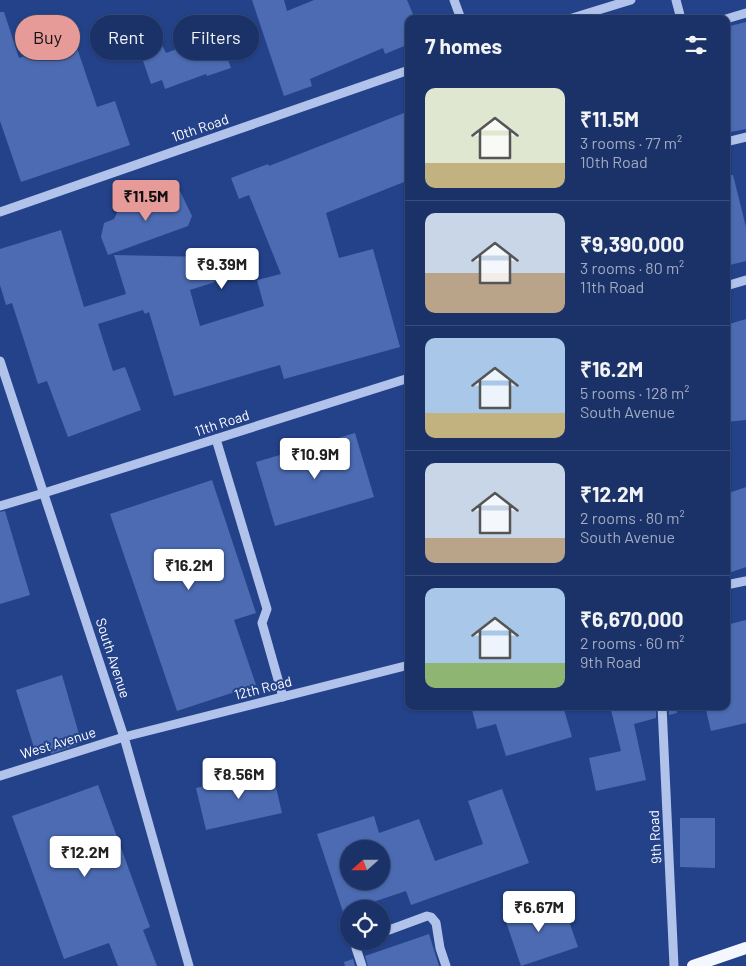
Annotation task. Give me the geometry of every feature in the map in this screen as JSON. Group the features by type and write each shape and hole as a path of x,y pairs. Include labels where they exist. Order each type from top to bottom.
{"main road":[{"path":"693,966 746,948"}],"street":[{"path":"454,0 460,15"},
{"path":"582,15 631,0"},
{"path":"676,0 680,15"},
{"path":"730,18 746,13"},
{"name":"10th Road","path":"0,212 405,71"},
{"path":"730,141 746,137"},
{"path":"730,285 746,280"},
{"name":"South Avenue","path":"0,361 124,737 189,966"},
{"name":"11th Road","path":"0,506 44,494 405,379"},
{"path":"216,439 267,609 262,623 283,697"},
{"path":"730,585 746,580"},
{"name":"12th Road","path":"124,737 405,666"},
{"name":"9th Road","path":"662,710 674,966"},
{"name":"West Avenue","path":"0,776 124,737"},
{"path":"390,930 426,916 431,916 436,923 438,940 446,966"},
{"path":"357,950 362,966"}],"building":[{"path":"252,0 284,0 287,11 314,0 407,0 413,15 405,15 405,46 385,54 383,48 310,79 312,86 284,96 259,21 259,15 257,15"},
{"path":"0,12 4,12 15,46 15,60 80,60 80,57 97,107 115,101 130,145 21,182 0,121"},
{"path":"746,22 746,129 730,132 731,96 730,26"},
{"path":"163,47 166,53 173,50 173,60 228,60 231,68 207,76 206,74 165,89 162,80 151,84 143,60 163,60"},
{"path":"404,113 405,182 326,213 339,258 373,249 400,347 284,379 280,365 174,396 149,312 145,314 143,310 98,324 113,371 125,367 141,410 68,437 47,381 38,384 12,303 6,305 0,285 0,249 61,230 84,307 126,294 114,255 207,257 215,282 190,290 200,326 264,306 257,280 281,274 249,195 239,199 231,178 268,164 269,166"},
{"path":"730,175 733,175 746,227 746,261 730,265"},
{"path":"180,191 192,216 188,226 108,255 101,237 104,223 114,219 118,211 141,205 141,201 156,196 160,200"},
{"path":"746,319 746,420 730,422 730,324"},
{"path":"355,433 374,497 275,526 256,462"},
{"path":"212,480 256,613 234,620 256,685 177,711 110,514"},
{"path":"746,487 746,567 730,573 730,493"},
{"path":"5,511 30,595 0,604 0,512"},
{"path":"746,620 746,723 711,731 706,710 730,710 730,624"},
{"path":"62,675 81,741 76,745 51,754 49,749 36,754 16,690"},
{"path":"472,710 564,710 572,737 506,756 496,724 477,729"},
{"path":"611,710 656,710 656,718 634,724 646,780 596,791 589,758 621,751"},
{"path":"668,710 677,710 677,713 669,715"},
{"path":"272,770 282,813 206,830 196,788"},
{"path":"98,785 150,927 143,930 157,966 118,966 109,943 64,959 12,816"},
{"path":"502,789 529,863 411,905 406,891 379,900 340,900 340,903 317,834 374,816 379,833 419,819 435,861 483,844 468,801"},
{"path":"680,818 715,818 715,868 680,867"},
{"path":"528,901 534,917 564,907 578,947 521,966 502,910"},
{"path":"429,934 439,966 368,966 365,956 382,950 390,950 390,947"},
{"path":"353,959 355,966 345,966 344,962"}]}
